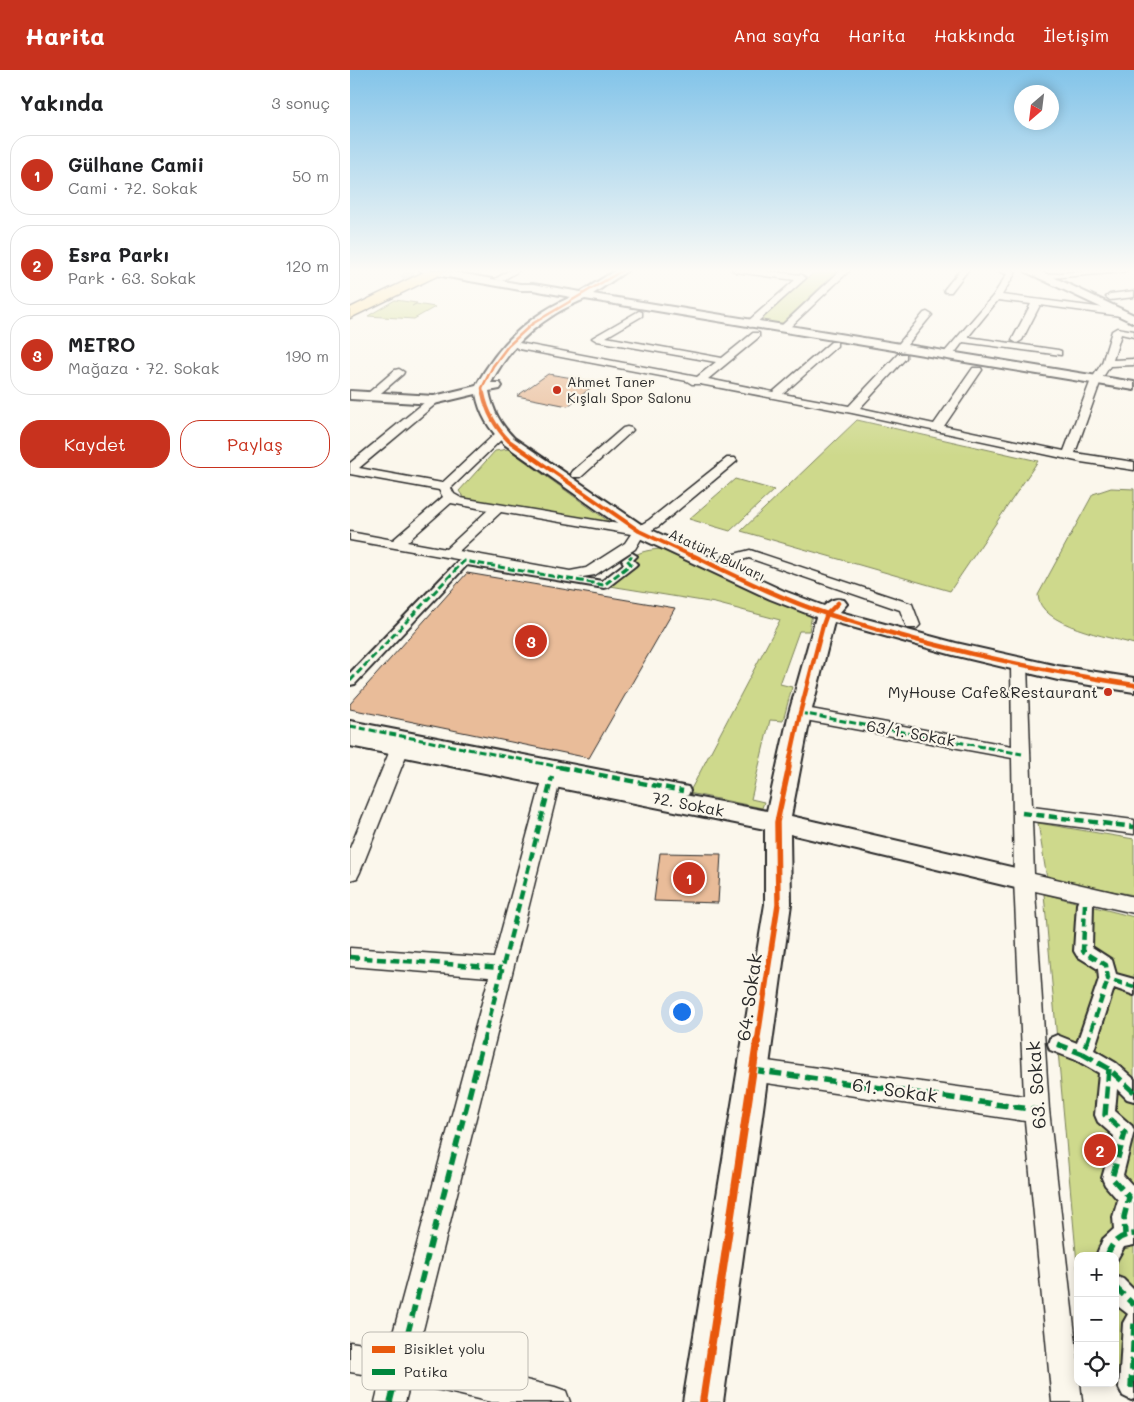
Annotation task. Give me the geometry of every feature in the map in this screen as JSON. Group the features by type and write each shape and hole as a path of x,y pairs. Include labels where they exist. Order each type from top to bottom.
{"street":[{"path":"489,387 494,366 508,346 527,332"},
{"path":"350,395 434,400 489,387 531,332"},
{"path":"568,356 608,332"},
{"path":"517,348 669,381 700,380 724,361 751,332"},
{"path":"799,332 900,352 947,356 1134,386"},
{"path":"852,410 915,332"},
{"path":"947,356 965,332"},
{"path":"1017,340 1021,332"},
{"path":"1068,455 1096,381 1107,363 1117,332"},
{"path":"960,338 1058,353"},
{"path":"590,342 724,361"},
{"path":"774,396 834,344"},
{"path":"517,348 700,380 1068,455 1134,466"},
{"path":"1107,363 1134,362"},
{"path":"937,428 977,370"},
{"path":"371,396 399,372"},
{"name":"Atatürk Bulvarı","path":"489,387 486,409 501,434 562,480 732,575 953,649 1020,665 1134,685"},
{"name":"Atatürk Bulvarı","path":"489,387 513,426 524,437 647,527 728,560 833,609 912,625 1010,649 1079,663 1134,671"},
{"path":"350,470 434,400"},
{"path":"577,474 627,430"},
{"path":"396,544 501,434"},
{"path":"350,536 570,575 590,572 630,546 647,527 731,461"},
{"path":"350,470 447,492 458,501 647,527"},
{"path":"449,554 498,508"},
{"path":"728,560 750,554 908,607 912,625"},
{"path":"350,681 464,562 604,585 631,564 627,560 632,556"},
{"name":"64. Sokak","path":"703,1402 778,904 777,822 800,713 833,609"},
{"name":"63. Sokak","path":"1020,665 1024,880 1037,1110 1067,1402"},
{"name":"63/1. Sokak","path":"800,713 1022,754"},
{"path":"350,726 683,791"},
{"name":"72. Sokak","path":"350,738 777,822 1024,880"},
{"path":"350,872 400,748"},
{"path":"408,1332 552,777"},
{"path":"1022,813 1134,827"},
{"path":"1024,880 1134,905"},
{"path":"1082,1054 1108,979 1106,965 1083,951 1085,904"},
{"path":"350,957 502,968"},
{"path":"1108,979 1134,986"},
{"path":"1057,1044 1082,1054 1109,1069 1134,1092"},
{"path":"1108,1252 1115,1239 1129,1234 1124,1217 1129,1197 1112,1178 1125,1133 1105,1115 1109,1069"},
{"name":"61. Sokak","path":"753,1070 1037,1110"},
{"path":"1119,1292 1134,1305"},
{"path":"1132,1388 1134,1323"},
{"path":"505,1390 555,1402"}],"green space":[{"path":"857,420 1038,461 950,591 741,531"},
{"path":"508,449 611,523 464,498 459,491 495,451"},
{"path":"735,479 774,490 730,531 689,519"},
{"path":"1111,488 1134,489 1134,644 1093,634 1062,622 1050,615 1041,606 1038,595 1093,494"},
{"path":"661,549 812,614 809,631 799,631 780,684 792,687 783,721 770,720 751,799 764,802 762,808 689,793 780,620 715,603 604,585 631,564 627,560 631,557 643,552"},
{"path":"1038,823 1134,839 1134,895 1047,879"},
{"path":"1044,894 1134,917 1134,1388 1119,1387 1119,1252 1076,1252"}],"building":[{"name":"Ahmet Taner Kışlalı Spor Salonu","path":"548,374 598,382 568,406 517,396"},
{"path":"467,573 675,608 589,758 350,709 350,704"},
{"path":"660,853 721,854 718,903 654,901"}],"marked path":[{"path":"350,681 464,561 604,585 631,564 627,560 632,556"},
{"path":"800,713 1022,754"},
{"path":"350,726 683,791"},
{"path":"408,1332 552,777"},
{"path":"1022,813 1134,827"},
{"path":"1085,904 1083,951 1106,965 1108,979 1134,987"},
{"path":"350,957 502,968"},
{"path":"1057,1044 1083,1054 1108,979"},
{"path":"1083,1054 1109,1069 1134,1092"},
{"path":"1109,1069 1105,1115 1125,1133 1112,1178 1129,1197 1124,1217 1125,1234"},
{"path":"753,1070 1037,1110"},
{"path":"1109,1252 1116,1239 1124,1235 1134,1234"},
{"path":"1119,1292 1134,1305"},
{"path":"1131,1388 1134,1323"},
{"path":"390,1402 393,1390"}],"cycle path":[{"path":"523,332 508,346 493,366 482,388 486,409 497,429 509,441 639,531 777,595 827,614 953,649 1058,673 1134,685"},
{"path":"703,1402 778,904 777,822 800,713 823,625 827,614 838,603"}],"place":[{"name":"Ahmet Taner Kışlalı Spor Salonu","path":"557,390"},
{"name":"METRO","path":"531,641"},
{"name":"MyHouse Cafe&Restaurant","path":"1108,692"},
{"name":"Gülhane Camii","path":"689,878"},
{"name":"Esra Parkı","path":"1100,1150"}]}
